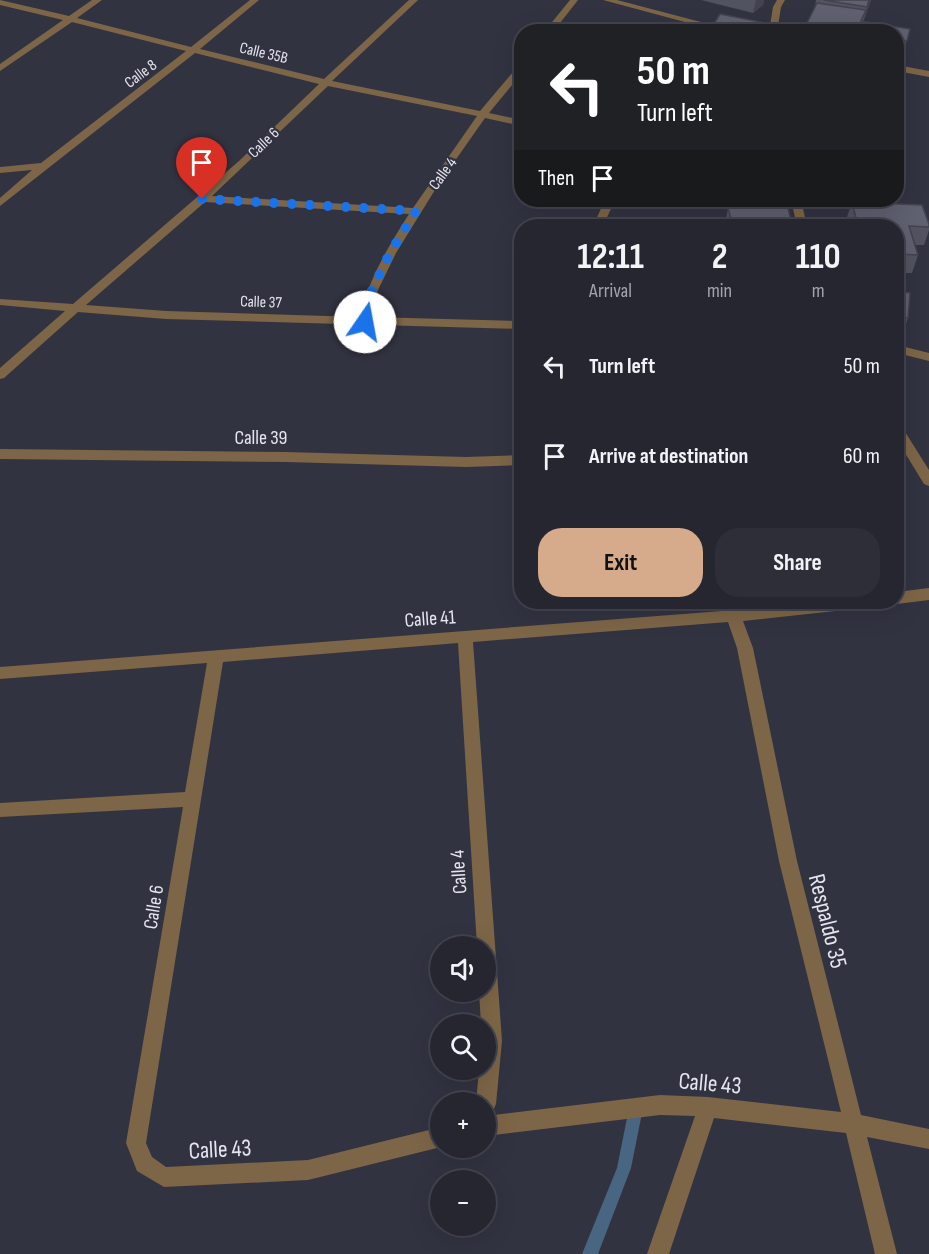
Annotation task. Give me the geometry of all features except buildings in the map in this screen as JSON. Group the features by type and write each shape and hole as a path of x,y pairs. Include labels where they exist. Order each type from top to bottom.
{"street":[{"path":"0,68 98,0"},
{"name":"Calle 8","path":"0,203 42,166 193,51 255,0"},
{"name":"Calle 6","path":"0,375 72,309 202,199 324,82 414,0"},
{"path":"554,24 574,0"},
{"path":"607,0 703,24"},
{"path":"774,24 777,7 781,0"},
{"name":"Calle 35B","path":"0,2 324,82 514,121"},
{"path":"904,69 929,74"},
{"name":"Calle 4","path":"365,322 372,290 390,253 416,211 484,113 514,77"},
{"path":"0,170 42,166"},
{"path":"202,199 416,211"},
{"path":"878,207 894,211"},
{"name":"Calle 37","path":"0,302 166,315 514,326"},
{"path":"904,352 929,357"},
{"path":"904,440 929,481"},
{"path":"904,453 912,452"},
{"name":"Calle 39","path":"0,454 141,458 285,457 466,462 514,460"},
{"path":"904,597 929,594"},
{"name":"Calle 41","path":"0,672 465,637 729,609"},
{"name":"Respaldo 35","path":"729,609 745,648 788,861 886,1254"},
{"name":"Calle 4","path":"465,637 492,1041 487,1092"},
{"name":"Calle 6","path":"144,1164 136,1143 216,655"},
{"path":"0,810 193,799"},
{"name":"Calle 43","path":"496,1125 660,1105 708,1107 854,1124 929,1139"},
{"path":"658,1254 708,1107"},
{"name":"Calle 43","path":"144,1164 164,1177 308,1170 430,1140"}],"waterway":[{"path":"590,1254 624,1168 636,1108"}],"route":[{"path":"202,199 416,211 390,253 372,290 365,322"}]}
